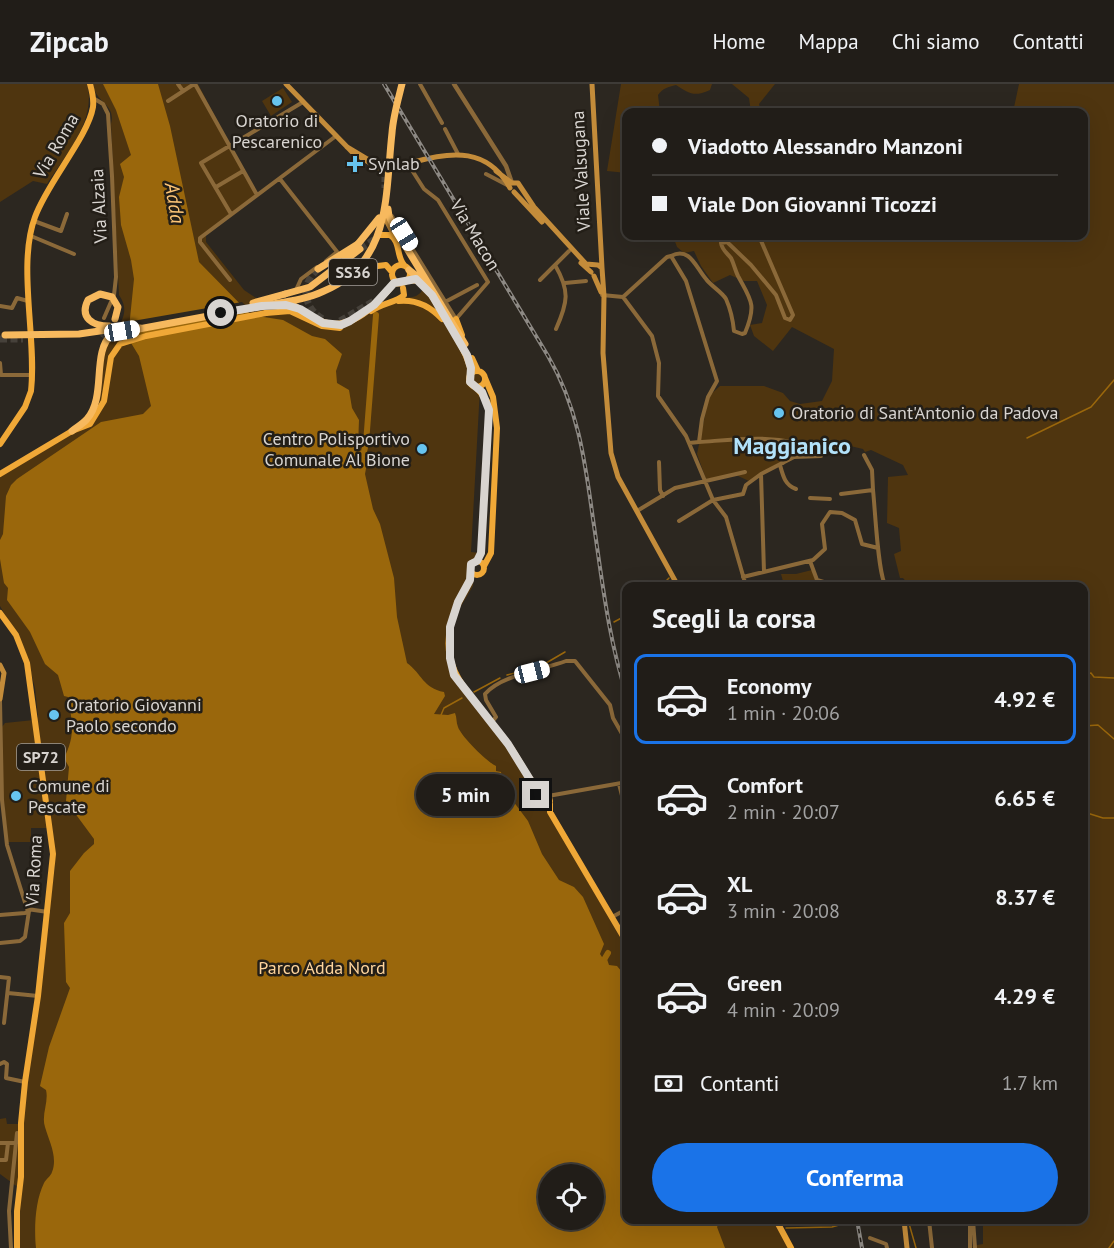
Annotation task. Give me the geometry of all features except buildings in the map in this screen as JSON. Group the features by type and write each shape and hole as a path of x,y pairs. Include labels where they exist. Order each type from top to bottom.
{"highway":[{"name":"SS36","path":"5,335 79,334 127,327 310,292 341,277 366,251 382,219 387,129 397,84"},
{"name":"SS36","path":"23,339 87,336 264,309 322,292 338,284 355,270 372,248 380,231 392,134 404,84"},
{"path":"387,186 390,220 451,327 465,344"},
{"path":"318,269 364,240 382,219"},
{"path":"269,300 310,287 360,249"},
{"path":"407,268 434,296"},
{"path":"264,309 293,306 323,323 341,326 374,305 394,283 404,283"},
{"path":"114,322 118,306 112,297 100,294 88,300 85,312 91,323 99,326 127,327"},
{"path":"72,429 87,420 94,407 105,342 112,334 140,328"},
{"path":"72,429 92,405 99,347 103,338"}],"main road":[{"name":"Via Roma","path":"0,444 27,405 32,375 30,236 33,220 44,196 90,118 93,98 90,84"},
{"path":"286,84 347,147 381,167"},
{"name":"Viale Valsugana","path":"592,84 600,256 596,270 603,295 611,453 618,477 676,582"},
{"path":"390,168 438,155 458,154 479,159 504,176 569,251 596,270"},
{"path":"496,171 534,207 586,264 596,270"},
{"path":"382,219 396,241 401,262 407,268"},
{"path":"380,235 390,235 396,241"},
{"path":"371,265 386,265 393,272 394,279 404,283 419,281 434,296"},
{"path":"393,272 397,266 407,268"},
{"path":"396,301 402,297 407,268"},
{"path":"341,326 350,325 382,303 410,300 427,306 451,327 474,373"},
{"path":"0,473 72,429 90,424 100,410 105,396 111,359 117,347 126,342 264,309"},
{"path":"456,319 474,373 470,382 487,401 489,420 481,553 477,561 473,562 470,580 453,612 450,627 450,658 454,675 508,744 534,786 548,799 550,812 622,935"},
{"path":"470,580 483,571 491,553 497,428 493,397 482,373 474,373"},
{"path":"476,387 483,384 485,378"},
{"path":"0,473 9,470 72,429"},
{"path":"477,561 484,566"},
{"path":"471,569 474,574 478,574"},
{"name":"Via Roma","path":"0,613 16,635 27,663 43,766 53,854 38,996 21,1123 17,1248"},
{"path":"0,665 4,673 0,700"},
{"path":"534,786 538,805 550,812"},
{"path":"537,799 548,799"},
{"path":"542,808 548,799"},
{"path":"778,1224 791,1248"},
{"path":"905,1224 908,1248"}],"street":[{"path":"178,84 183,91"},
{"path":"168,100 195,84 257,195"},
{"path":"420,84 442,123"},
{"path":"453,84 511,175 514,187"},
{"name":"Via Alzaia","path":"93,98 103,104 108,114 116,277 114,295 104,318"},
{"path":"231,214 201,163 303,102"},
{"path":"445,129 458,154"},
{"path":"231,280 200,242 200,238 336,136"},
{"path":"500,157 506,171 504,176"},
{"name":"Via Macon","path":"408,164 424,189 438,200 488,282 456,319"},
{"path":"216,187 243,171"},
{"path":"486,174 514,187"},
{"path":"280,178 337,252 343,272"},
{"path":"390,213 456,319"},
{"path":"33,220 61,231 67,214"},
{"path":"30,236 74,254"},
{"path":"623,297 667,257 676,254 687,255 725,298 734,331 746,333 750,317 750,296 737,275 732,261 721,247 721,243 727,242 771,288 785,318 790,320 793,315 761,240"},
{"path":"540,280 569,251"},
{"path":"296,290 301,279 337,252"},
{"path":"671,256 686,281 717,381 708,397 699,442"},
{"path":"348,280 357,280 371,265"},
{"path":"555,265 565,283 566,306 556,329"},
{"path":"565,283 586,281"},
{"path":"445,302 477,285"},
{"path":"603,295 623,297 652,336 659,363 658,396 689,443 704,482 713,500 726,517 745,582"},
{"path":"0,306 12,308 17,298 30,302"},
{"path":"293,318 295,303"},
{"path":"0,363 1,375 32,375"},
{"path":"689,443 755,439 792,441 810,449"},
{"path":"781,441 779,448 783,478 790,487 796,489"},
{"path":"864,454 872,470 883,582"},
{"path":"679,521 713,500 743,494 746,485 760,474 794,457 821,456"},
{"path":"659,462 660,490 663,496"},
{"path":"636,511 675,488 744,472"},
{"path":"760,474 764,572"},
{"path":"841,494 873,490"},
{"path":"810,498 830,499"},
{"path":"743,577 810,561 825,549 822,524 830,512 842,513 855,520 862,544 878,548"},
{"path":"810,561 817,580 824,582"},
{"path":"491,723 496,717 486,700 485,694 489,688 502,681 566,661 575,661 610,705 622,730"},
{"path":"0,700 1,800 7,845 26,909 30,911"},
{"path":"32,769 43,766"},
{"path":"548,799 622,783"},
{"path":"619,784 622,796"},
{"path":"0,915 48,910"},
{"path":"0,943 20,941 25,937 30,911"},
{"path":"611,917 622,912"},
{"path":"0,977 9,978 4,1023"},
{"path":"8,993 38,996"},
{"path":"0,1064 4,1062 6,1064 6,1078 25,1082"},
{"name":"Via Roma","path":"11,1248 10,1201 18,1169 16,1133"},
{"path":"0,1143 17,1143"},
{"path":"0,1160 6,1160 8,1143"},
{"path":"10,1201 18,1202"},
{"path":"929,1224 932,1248"},
{"path":"971,1224 972,1248"},
{"path":"870,1238 886,1244 886,1248"}],"green space":[{"path":"0,84 87,84 89,97 88,111 78,137 47,184 33,181 0,202"},
{"name":"Parco Adda Nord","path":"92,84 198,84 256,195 206,234 206,242 244,290 259,300 272,301 324,322 339,324 404,296 416,296 424,287 481,370 471,552 480,553 476,558 470,560 474,574 473,586 451,623 450,638 454,669 539,789 548,792 551,808 622,931 622,1224 781,1224 795,1248 19,1248 19,1188 0,1174 0,1119 6,1118 7,1124 21,1124 55,866 52,828 31,828 31,842 8,842 3,792 2,727 5,723 34,720 38,717 35,688 25,650 0,606 0,477 94,412 104,352 123,316 123,303 119,295 112,117 109,108 98,96"},
{"path":"621,84 712,84 710,90 696,94 676,85 668,87 658,95 660,108 622,108 622,172 607,171"},
{"path":"732,84 775,84 759,104 760,108 750,108 749,98"},
{"path":"1019,84 1114,84 1114,1248 973,1248 972,1246 983,1244 983,1224 1088,1224 1088,582 906,582 900,578 894,554 901,551 899,528 887,523 888,477 908,475 903,465 871,450 865,452 863,449 846,445 843,450 819,457 802,455 749,481 736,475 706,479 697,454 709,396 720,386 764,386 783,393 790,401 800,404 822,401 832,381 834,349 792,327 773,351 754,336 750,325 762,323 767,305 757,281 744,281 730,275 713,283 694,251 684,253 677,247 674,240 1088,240 1088,108 1014,108"},
{"name":"Oratorio di Pescarenico","path":"283,88 292,102 271,116 262,101"},
{"path":"812,570 816,582 783,582 781,574 796,574"}],"water":[{"name":"Parco Adda Nord","path":"103,84 158,84 170,126 199,262 251,315 283,320 312,336 325,339 342,354 336,371 337,383 349,390 352,408 359,420 358,446 367,463 365,474 373,509 380,524 394,578 397,617 407,663 427,684 444,692 445,696 434,714 455,713 458,727 464,736 496,766 496,771 501,772 504,789 528,821 542,854 559,880 574,887 583,897 604,944 600,954 607,959 609,965 617,966 622,972 622,1224 719,1224 717,1227 725,1248 36,1248 37,1206 44,1183 54,1166 52,1149 44,1122 46,1090 40,1086 49,1047 70,988 66,982 64,923 70,913 70,871 94,844 94,839 66,801 69,767 64,758 68,750 72,728 68,697 64,696 58,675 45,664 30,632 7,600 8,588 4,583 0,559 0,540 3,534 6,496 17,479 101,422 143,414 151,406 139,356 128,338 134,279 121,225 119,197 124,177 120,164 131,155 116,110"}],"pier":[{"path":"242,302 250,310 126,333 127,322"}],"waterway":[{"path":"363,456 376,315"},
{"path":"1027,438 1091,407 1114,380"},
{"path":"665,582 669,578"},
{"path":"614,622 622,618"},
{"path":"507,675 541,666 565,652"},
{"path":"1088,674 1091,673 1094,677 1114,678"},
{"path":"474,692 500,678"},
{"path":"441,715 444,708 462,698"},
{"path":"1088,726 1098,725 1114,739"},
{"path":"1088,813 1103,818 1114,818"},
{"path":"605,958 608,953"},
{"path":"786,1228 832,1227 840,1224"},
{"path":"909,1224 916,1248"},
{"path":"1109,1248 1114,1241"}],"tunnel":[{"path":"381,170 384,177 384,188"},
{"path":"360,249 375,239"},
{"path":"318,269 308,282 306,296 311,309 323,319"},
{"path":"340,321 374,301"},
{"path":"103,338 112,324"},
{"path":"0,339 23,339"}],"railway":[{"path":"384,84 548,356 567,395 583,455 610,630 622,680"},
{"path":"858,1224 862,1248"}],"place":[{"name":"Oratorio di Pescarenico","path":"277,101"},
{"name":"Synlab","path":"355,164"},
{"name":"Oratorio di Sant'Antonio da Padova","path":"779,413"},
{"name":"Centro Polisportivo Comunale Al Bione","path":"422,449"},
{"name":"Oratorio Giovanni Paolo secondo","path":"54,715"},
{"name":"Comune di Pescate","path":"16,796"}],"district":[{"name":"Maggianico","path":"792,446"}],"route":[{"path":"221,313 262,306 289,305 323,323 338,325 350,321 374,305 395,282 416,279 432,295 467,355 471,368 470,382 482,392 489,410 481,553 477,561 471,564 470,580 453,612 448,644 450,658 454,675 508,744 534,786 536,795"}],"water label":[{"name":"Adda","path":"175,203"}]}
